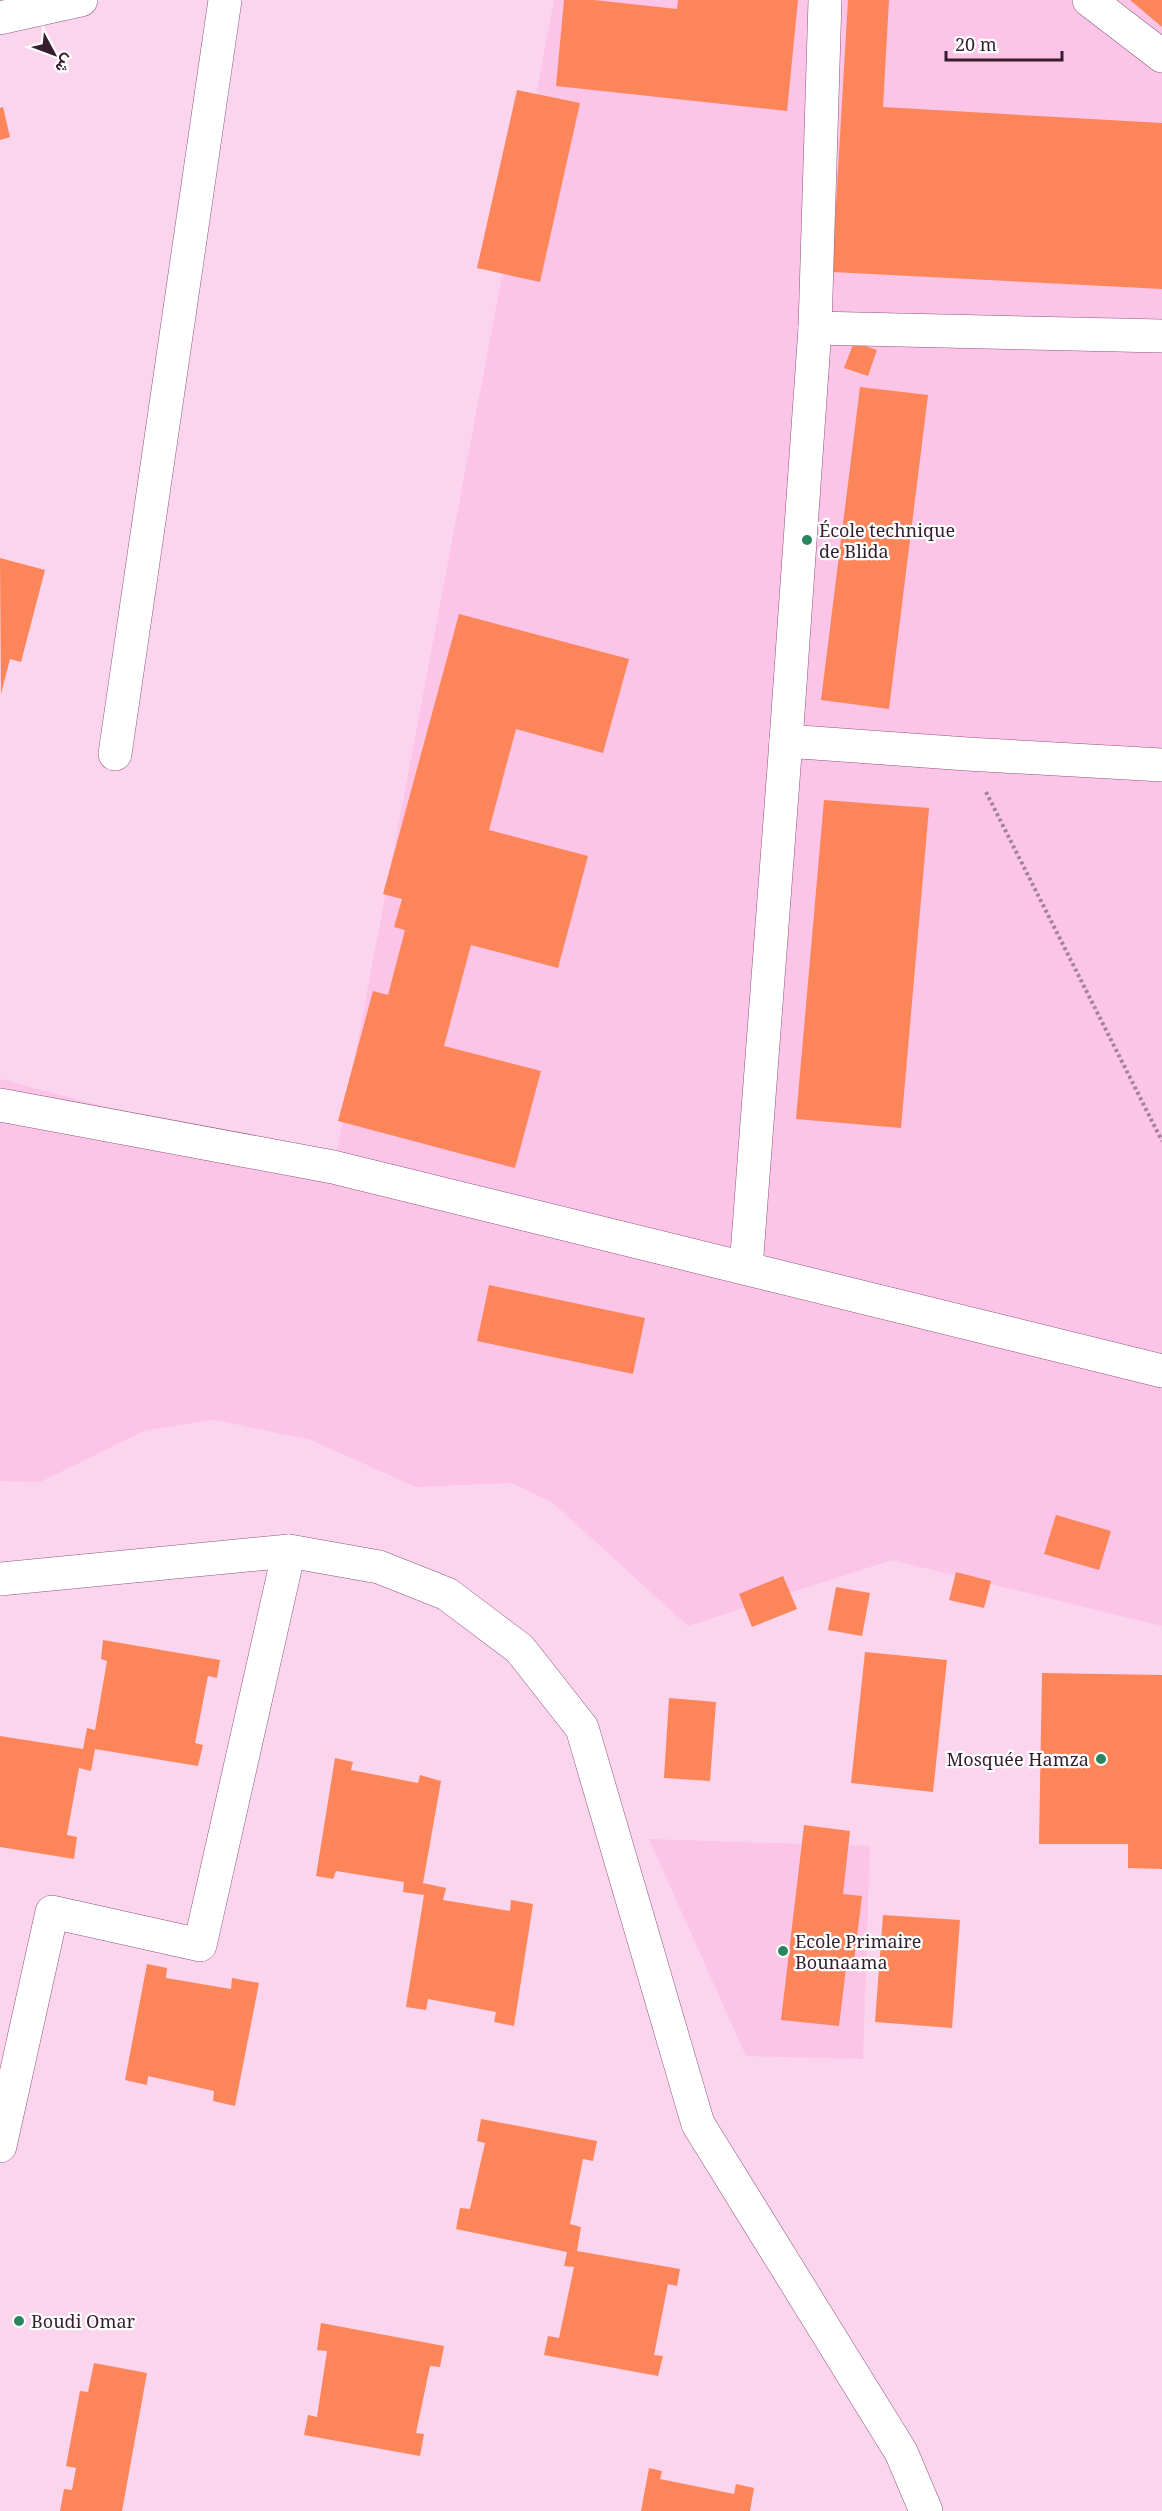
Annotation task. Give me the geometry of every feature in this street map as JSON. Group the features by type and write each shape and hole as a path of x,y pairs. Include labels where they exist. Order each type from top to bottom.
{"street":[{"path":"0,18 81,0"},
{"path":"115,754 225,0"},
{"path":"746,1268 786,741 814,328 825,0"},
{"path":"1089,0 1162,56"},
{"path":"814,328 1162,336"},
{"path":"786,741 1162,765"},
{"path":"0,1105 333,1167 1162,1371"},
{"path":"0,1579 289,1551 379,1567 447,1594 520,1649 582,1728 698,2124 901,2452 926,2511"},
{"path":"0,2146 52,1912 200,1945 289,1551"}],"path":[{"path":"967,754 1162,1141"}],"shaded area":[{"name":"École technique de Blida","path":"554,0 1162,0 1162,1626 892,1560 688,1626 553,1503 512,1483 416,1487 311,1440 215,1420 146,1430 40,1482 0,1481 0,1079 334,1167"},
{"name":"Ecole Primaire Bounaama","path":"649,1839 870,1846 863,2059 746,2056"}],"building":[{"path":"564,0 594,0 677,9 678,0 798,0 787,111 556,86"},
{"path":"848,0 889,0 883,107 1162,123 1162,289 832,272"},
{"path":"1130,0 1162,0 1162,27"},
{"path":"517,90 580,103 540,282 477,268"},
{"path":"3,107 10,137 0,140 0,108"},
{"path":"854,342 877,350 868,376 844,368"},
{"path":"860,387 928,395 889,709 821,700"},
{"path":"0,558 45,570 21,662 10,659 1,694"},
{"path":"459,614 629,659 603,753 516,729 489,830 588,856 558,968 471,945 444,1046 541,1071 515,1168 338,1121 373,991 388,995 405,930 394,927 402,899 383,894"},
{"path":"824,800 929,808 901,1128 796,1119"},
{"path":"489,1285 645,1318 633,1374 477,1341"},
{"path":"1056,1515 1111,1531 1099,1570 1044,1554"},
{"path":"956,1572 991,1581 984,1608 949,1600"},
{"path":"783,1576 797,1609 752,1627 739,1594"},
{"path":"836,1587 870,1593 862,1636 828,1630"},
{"path":"103,1640 220,1660 217,1678 208,1676 195,1743 203,1745 198,1766 95,1749 91,1771 79,1768 67,1835 77,1837 74,1859 0,1847 0,1736 83,1749 87,1728 95,1730 107,1661 101,1659"},
{"path":"865,1652 947,1660 933,1792 851,1783"},
{"name":"Mosquée Hamza","path":"1042,1673 1162,1675 1162,1869 1128,1868 1128,1844 1039,1844"},
{"path":"669,1698 716,1702 710,1781 664,1778"},
{"path":"335,1758 353,1762 351,1770 418,1783 420,1775 441,1781 423,1883 446,1888 443,1900 510,1911 511,1900 533,1904 514,2026 494,2022 496,2012 428,1999 426,2010 406,2007 424,1895 403,1892 404,1882 336,1871 333,1879 316,1876"},
{"path":"804,1825 850,1831 843,1894 862,1896 854,1961 847,1960 839,2026 781,2020"},
{"path":"883,1915 960,1920 952,2028 875,2022"},
{"path":"147,1964 167,1968 166,1978 231,1989 232,1978 259,1983 235,2106 213,2101 214,2091 148,2076 147,2085 125,2080"},
{"path":"481,2119 597,2141 593,2161 583,2159 570,2224 581,2227 577,2251 680,2269 677,2286 668,2284 654,2355 663,2356 658,2376 544,2355 548,2336 559,2338 574,2267 564,2266 567,2252 456,2229 460,2208 470,2209 485,2143 477,2141"},
{"path":"321,2323 444,2346 440,2367 430,2366 416,2433 424,2434 420,2456 304,2435 308,2415 317,2417 327,2351 317,2350"},
{"path":"94,2363 147,2373 122,2511 60,2511 64,2489 72,2490 76,2468 66,2466 80,2391 88,2392"},
{"path":"649,2468 662,2471 660,2479 734,2494 736,2484 754,2488 750,2511 641,2511"}],"place":[{"name":"École technique de Blida","path":"807,540"},
{"name":"Mosquée Hamza","path":"1101,1759"},
{"name":"Ecole Primaire Bounaama","path":"783,1951"},
{"name":"Boudi Omar","path":"19,2321"}]}
